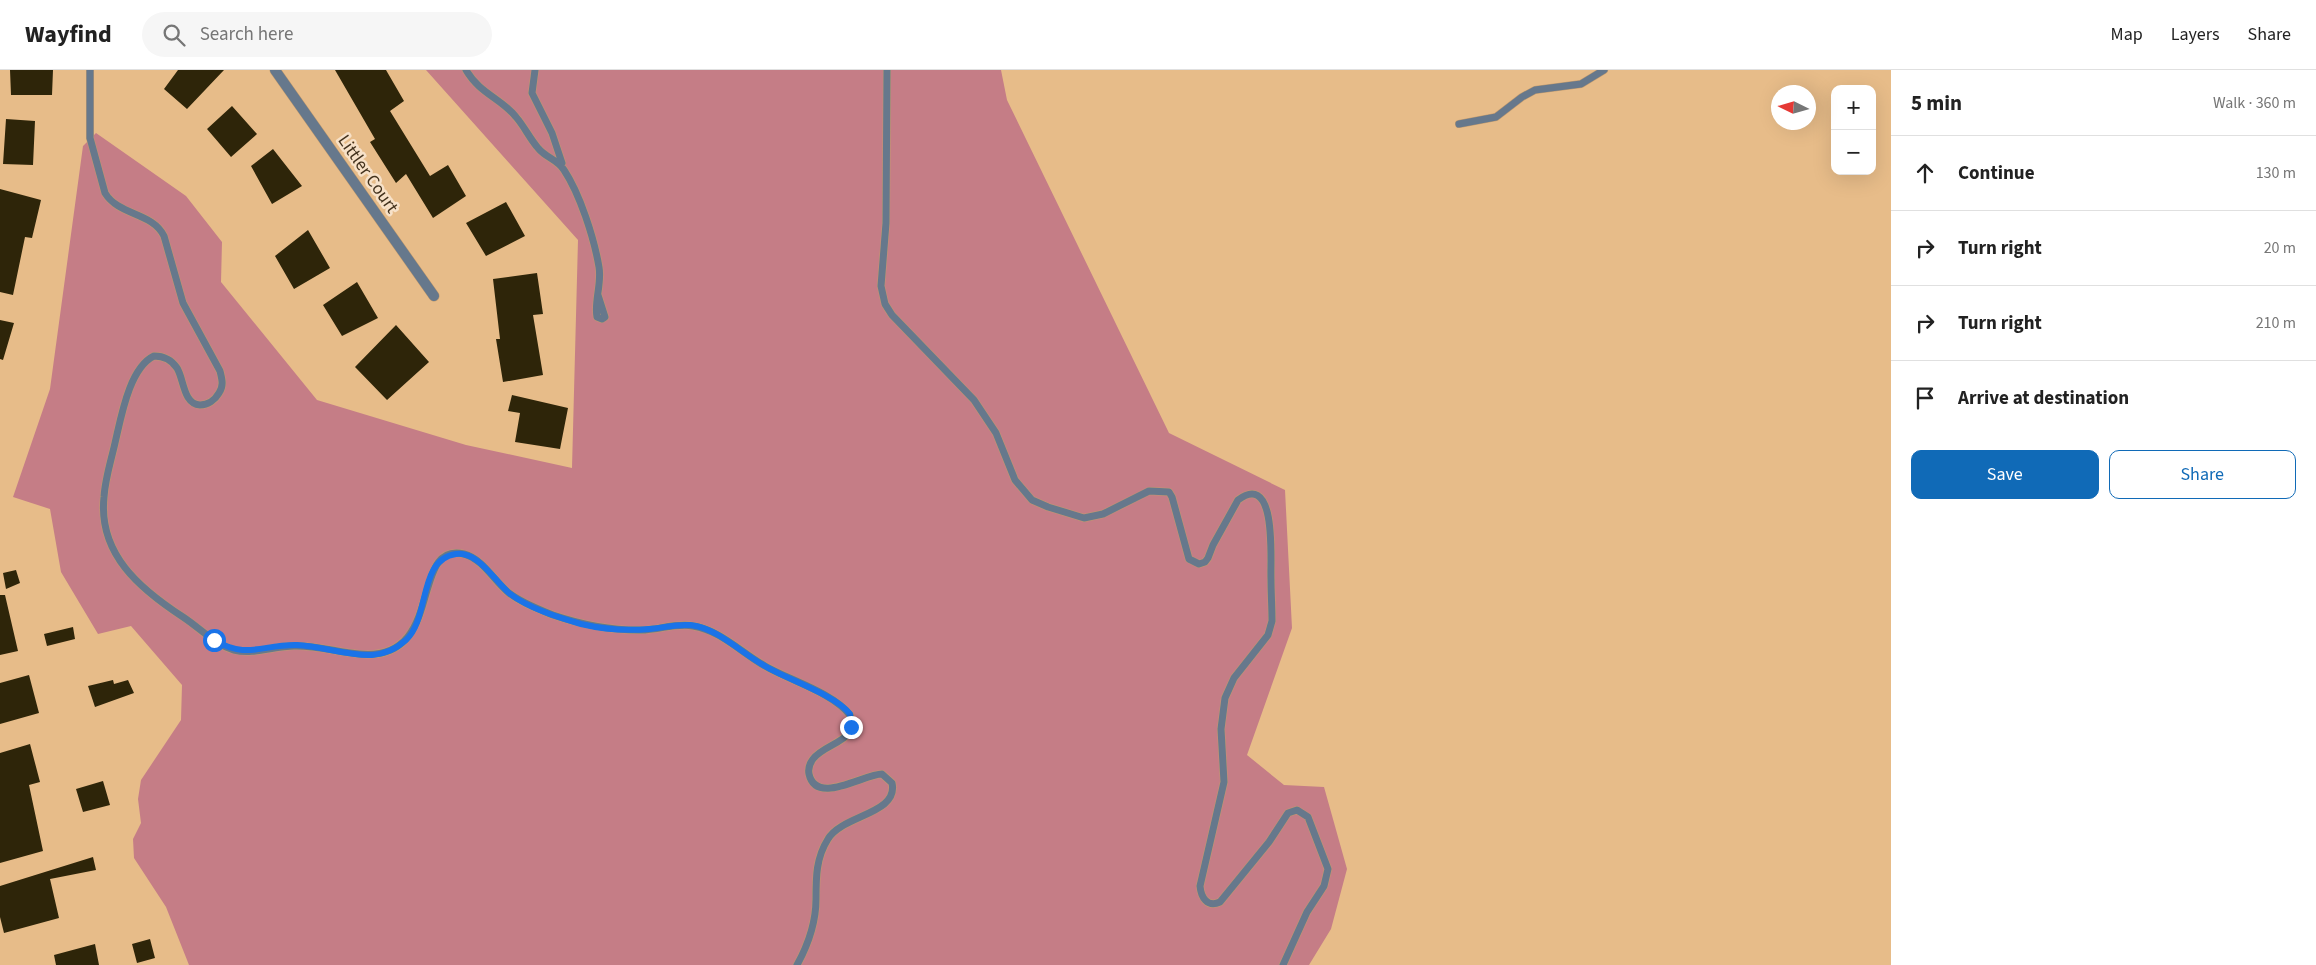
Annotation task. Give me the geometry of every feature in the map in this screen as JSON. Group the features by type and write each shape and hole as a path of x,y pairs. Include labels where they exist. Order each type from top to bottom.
{"street":[{"name":"Littler Court","path":"275,70 434,296"}],"lane":[{"path":"90,70 90,138 105,192 109,198 123,209 152,221 159,227 164,236 183,303 220,371 223,383 216,398 203,405 196,404 190,400 186,393 178,369 166,358 154,356 148,359 139,369 122,416 104,494 104,525 110,547 116,558 149,592 226,647 250,651 297,645 371,655 391,651 408,638 418,623 435,567 446,557 463,554 476,560 510,594 552,614 580,623 606,628 647,630 683,625 698,626 711,632 766,667 791,678 839,705 850,714 850,732 842,740 814,758 809,772 812,781 823,788 834,788 882,774 892,783 893,793 888,802 843,825 828,838 817,867 815,906 808,943 797,965"},
{"path":"466,70 485,93 515,115 538,148 544,154 556,159 565,171"},
{"path":"535,70 532,77 532,93 552,133 565,171 580,204 596,257 600,278 598,295"},
{"path":"887,70 886,223 881,286 884,300 892,316 974,400 996,433 1011,474 1020,488 1037,502 1084,518 1104,514 1149,491 1169,492 1189,559 1199,564 1205,562 1208,558 1213,545 1238,500 1243,496 1254,495 1262,500 1265,506 1271,528 1272,621 1268,635 1234,678 1225,698 1221,729 1224,782 1200,886 1203,897 1208,902 1216,904 1220,902 1230,893 1288,814 1297,810 1304,814 1310,824 1328,870 1324,886 1307,912 1283,965"},
{"path":"1459,124 1496,117 1522,96 1535,90 1581,84 1604,70"}],"shaded area":[{"path":"426,70 1001,70 1007,100 1169,433 1285,490 1292,628 1247,755 1284,785 1324,787 1347,869 1331,929 1309,965 189,965 166,907 134,858 133,839 141,823 138,799 141,780 181,720 182,685 131,626 98,634 61,572 50,509 13,497 50,389 83,146 96,133 186,196 222,242 221,282 317,400 466,445 572,468 578,240"}],"building":[{"path":"10,70 53,70 52,95 11,95"},
{"path":"178,70 224,70 187,109 164,89"},
{"path":"335,70 386,70 404,101 390,111 430,176 448,165 466,196 433,218 406,174 396,183 370,142 375,139"},
{"path":"232,106 257,134 231,157 207,129"},
{"path":"6,119 35,121 33,165 3,164"},
{"path":"273,149 302,186 272,204 251,166"},
{"path":"0,189 41,200 32,238 25,237 13,295 0,292"},
{"path":"506,202 525,236 486,256 466,223"},
{"path":"308,230 330,268 294,289 275,256"},
{"path":"537,273 543,314 533,315 543,375 503,382 496,339 500,339 493,279"},
{"path":"357,282 378,318 342,336 323,305"},
{"path":"0,320 14,323 3,360 0,359"},
{"path":"396,325 429,362 387,400 355,367"},
{"path":"512,395 568,408 560,449 515,442 520,413 508,411"},
{"path":"16,570 20,583 6,589 3,573"},
{"path":"0,595 5,595 18,651 0,655"},
{"path":"73,627 75,639 47,646 44,634"},
{"path":"29,675 39,713 0,724 0,683"},
{"path":"113,680 114,684 128,680 134,693 95,707 88,686"},
{"path":"30,744 40,782 29,785 43,851 0,863 0,753"},
{"path":"103,781 110,805 83,812 76,789"},
{"path":"93,857 96,870 50,879 59,918 4,933 0,917 0,886"},
{"path":"150,939 155,958 137,963 132,944"},
{"path":"95,944 99,965 56,965 54,955"}],"route":[{"path":"214,640 226,647 244,651 297,645 371,655 391,651 408,638 415,629 432,571 439,561 450,555 463,554 476,560 501,586 518,599 552,614 580,623 591,626 632,630 683,625 698,626 740,649 766,667 791,678 839,705 850,714 851,727"}]}
